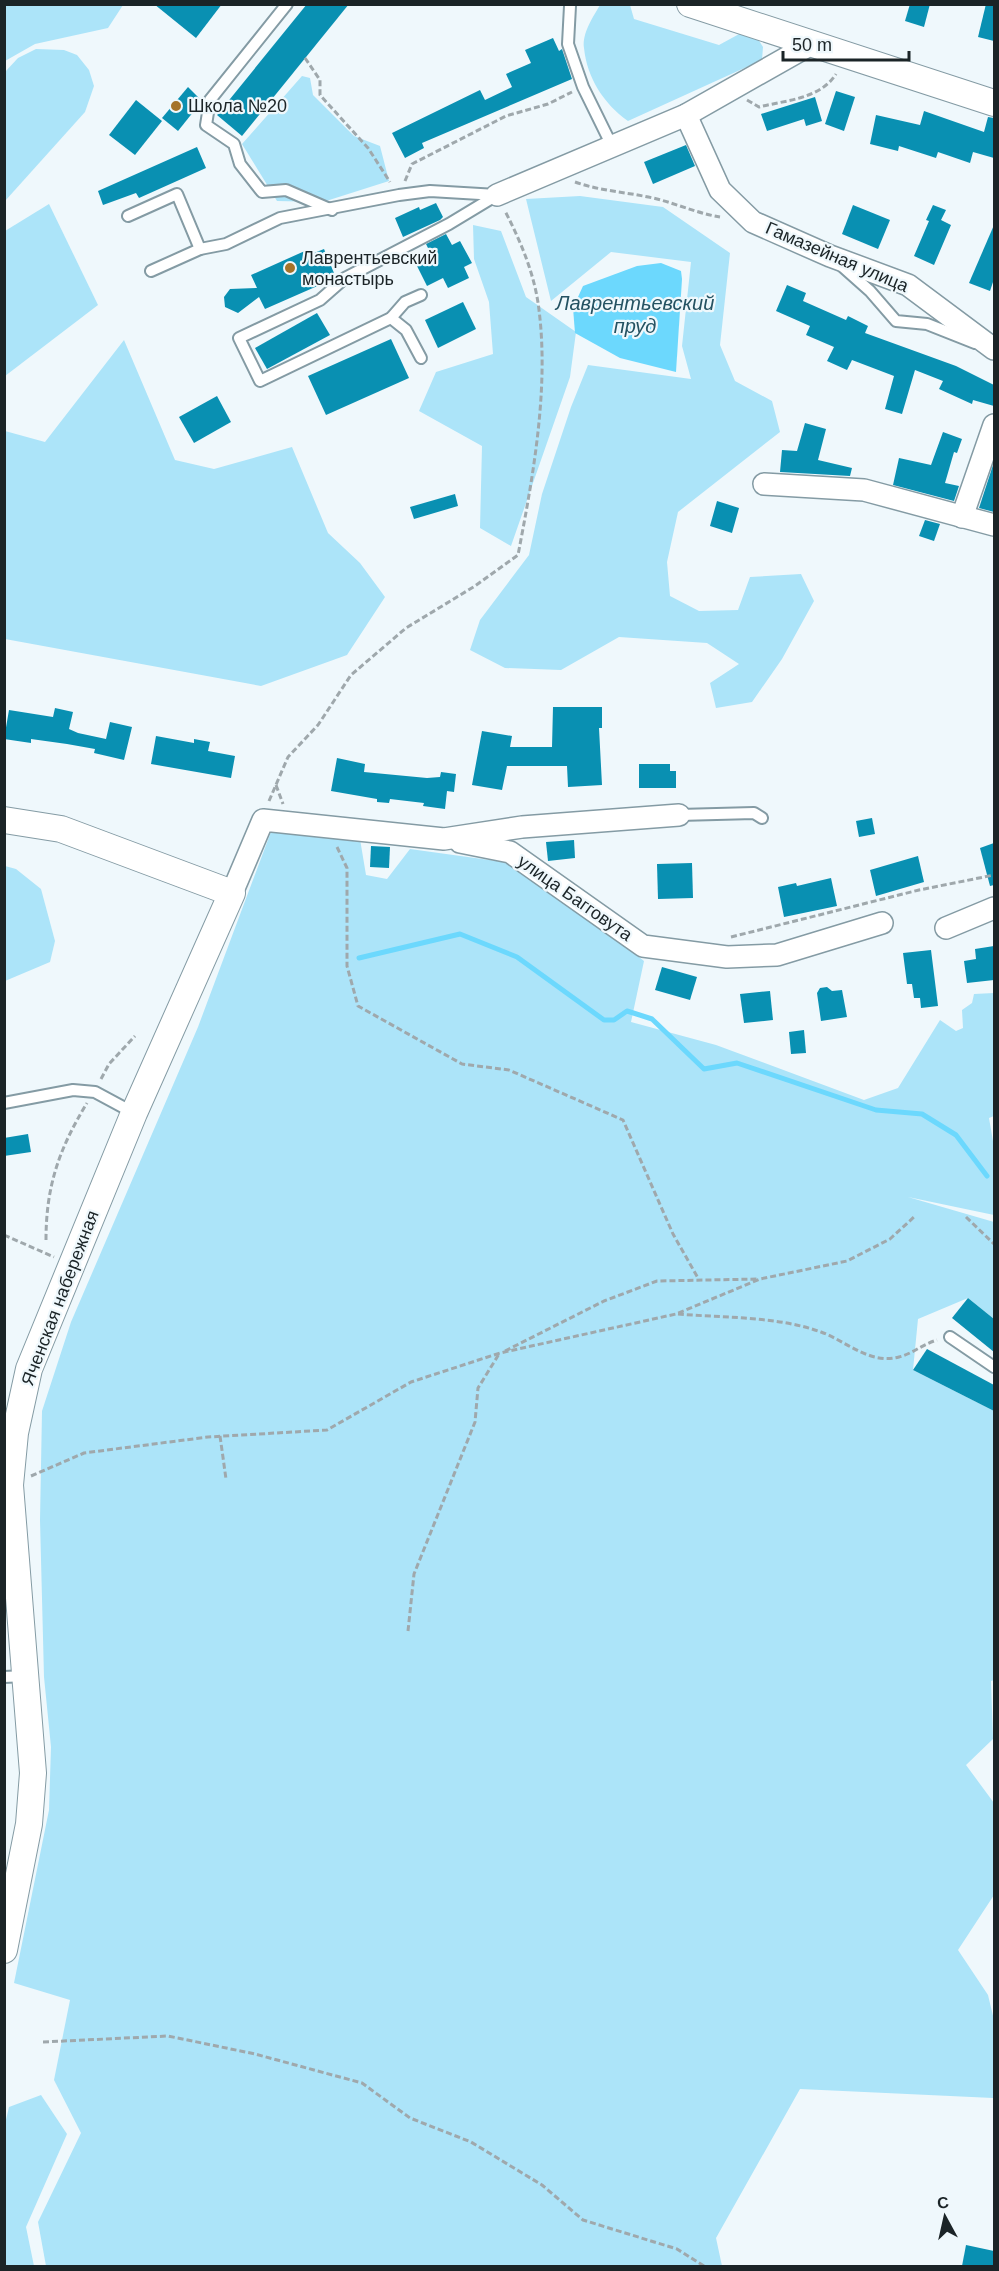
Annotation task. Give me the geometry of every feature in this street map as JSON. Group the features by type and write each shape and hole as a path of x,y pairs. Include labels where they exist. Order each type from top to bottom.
{"street":[{"path":"690,4 994,103"},
{"path":"497,195 686,116 813,43"},
{"name":"Гамазейная улица","path":"686,116 720,190 753,222 830,256 908,285 992,348"},
{"path":"962,517 994,425"},
{"path":"764,484 864,490 994,525"},
{"path":"263,820 444,839 522,827 679,815"},
{"path":"4,820 61,830 232,893"},
{"name":"Яченская набережная","path":"4,1950 29,1824 33,1773 16,1677 10,1485 15,1434 29,1369 135,1113 263,820"},
{"name":"улица Багговута","path":"444,839 510,852 643,946 727,957 777,955 882,923"},
{"path":"946,928 994,908"}],"lane":[{"path":"287,4 210,100 206,124 234,144 240,164 262,192 286,190 332,210"},
{"path":"571,5 568,44 583,87 612,146"},
{"path":"151,271 200,249 226,244 280,218 430,191 497,195"},
{"path":"128,216 177,195 200,249"},
{"path":"421,295 405,302 391,318 260,381 239,338 320,300 345,278 449,224 497,195"},
{"path":"830,256 870,291 896,321 927,324 973,343 992,348"},
{"path":"391,318 406,330 421,358"},
{"path":"679,815 754,813 762,818"},
{"path":"4,1103 73,1090 95,1092 135,1113"},
{"path":"950,1337 994,1367"}],"path":[{"path":"739,85 748,102 759,107 817,93 828,86 848,55"},
{"path":"305,58 320,80 320,95 368,148 399,195"},
{"path":"399,195 412,164 506,116 548,104 583,87"},
{"path":"548,173 591,188 653,198 702,214 722,217"},
{"path":"263,820 288,757 318,725 351,675 406,628 475,586 518,555 535,468 542,345 539,308 523,246 497,195"},
{"path":"327,827 347,868 347,966 358,1006 462,1064 509,1070 623,1120 673,1234 698,1278"},
{"path":"728,937 919,890 994,875"},
{"path":"46,1240 46,1211 53,1173 68,1135 95,1092 109,1064 135,1036"},
{"path":"10,1485 84,1453 220,1436 327,1430 411,1382 500,1353 676,1314 760,1279 847,1261 890,1239 914,1217"},
{"path":"966,1217 994,1244"},
{"path":"4,1235 56,1258 51,1268"},
{"path":"408,1631 414,1574 475,1422 478,1388 500,1353 604,1301 657,1281 698,1278 760,1279"},
{"path":"676,1314 772,1322 811,1330 868,1356 898,1358 923,1343 950,1337"},
{"path":"220,1436 226,1479"},
{"path":"43,2042 168,2036 255,2054 362,2083 410,2118 471,2142 542,2185 583,2220 676,2249 704,2266"}],"shaded area":[{"path":"5,4 123,5 108,28 35,44 5,61"},
{"path":"600,5 630,5 634,19 719,45 741,33 756,36 763,47 762,60 628,121 604,98 593,80 586,59 585,37"},
{"path":"36,49 64,50 77,55 89,70 94,86 85,112 5,201 5,72 18,58"},
{"path":"302,76 310,78 313,95 354,136 380,146 389,181 323,202 277,201 242,144"},
{"path":"580,196 663,207 730,253 720,345 735,381 772,401 780,432 678,512 667,562 670,596 699,611 738,610 750,577 801,574 814,601 782,659 752,702 716,708 710,683 739,664 707,643 619,637 561,670 505,668 470,650 480,620 529,555 542,494 571,407 588,365 691,379 682,346 691,262 611,252 551,301 526,199"},
{"path":"49,204 98,305 5,376 5,231"},
{"path":"473,225 501,231 526,297 576,332 570,377 511,546 480,528 482,446 419,411 436,372 493,354 489,302 474,259"},
{"path":"124,340 175,460 214,469 292,447 328,533 360,563 385,597 347,655 261,686 5,639 5,431 45,442"},
{"path":"272,829 360,839 366,875 387,879 410,849 504,862 595,923 644,961 631,1022 716,1045 864,1100 898,1088 940,1020 956,1031 963,1028 962,1010 972,1003 974,994 994,993 994,1116 989,1118 994,1147 994,1215 908,1197 994,1222 994,1319 968,1298 918,1319 913,1370 994,1411 994,1680 991,1681 993,1739 966,1765 994,1803 994,1895 958,1950 988,1995 994,2020 993,2098 800,2089 716,2238 722,2266 46,2266 38,2222 81,2133 54,2080 70,2000 14,1983 49,1810 51,1747 44,1677 40,1520 42,1411 71,1322 198,1027"},
{"path":"5,866 16,869 41,889 55,941 50,962 5,981"},
{"path":"41,2095 67,2134 26,2227 34,2266 5,2266 4,2128 9,2107"}],"water":[{"name":"Лаврентьевский пруд","path":"661,263 681,271 676,372 620,358 575,333 573,308 583,286 637,266"}],"building":[{"path":"154,4 222,4 196,38"},
{"path":"307,4 349,4 242,136 217,115"},
{"path":"910,4 930,4 924,27 905,21"},
{"path":"986,4 994,4 994,41 978,37"},
{"path":"553,38 559,51 562,49 572,79 422,143 424,148 405,158 392,133 480,90 485,100 512,87 506,74 531,63 525,50"},
{"path":"188,87 202,101 178,131 162,118"},
{"path":"836,91 855,97 844,131 825,124"},
{"path":"815,97 822,121 806,126 804,119 767,131 761,114"},
{"path":"136,100 162,121 135,155 109,135"},
{"path":"924,111 984,132 988,117 994,118 994,158 973,152 970,163 938,152 936,158 899,146 898,151 870,144 876,115 920,125"},
{"path":"686,145 695,166 653,184 644,162"},
{"path":"197,147 206,168 139,198 136,193 103,205 98,191"},
{"path":"436,203 443,217 403,237 395,218 419,207 420,210"},
{"path":"853,205 890,220 878,249 842,234"},
{"path":"933,205 946,210 941,220 951,225 934,265 914,256 929,221 926,220"},
{"path":"994,225 994,279 990,291 969,283"},
{"path":"446,234 452,245 460,241 472,263 464,267 469,278 448,288 443,278 427,286 416,264 432,256 426,244"},
{"path":"324,249 334,273 319,279 322,284 265,309 259,297 238,313 225,307 224,297 230,289 257,288 251,275 307,250 309,255"},
{"path":"787,285 806,293 803,301 846,320 848,316 868,326 865,333 956,366 994,385 994,406 973,400 972,404 939,389 943,381 915,370 902,414 885,409 894,376 852,360 847,370 827,361 834,347 806,335 810,326 776,311"},
{"path":"463,302 476,329 438,348 425,320"},
{"path":"317,313 330,335 267,369 255,348"},
{"path":"391,339 409,378 326,415 308,376"},
{"path":"217,396 231,422 194,443 179,417"},
{"path":"805,423 826,429 818,460 852,468 850,476 780,472 782,450 797,451"},
{"path":"943,432 962,439 957,453 954,452 945,483 959,486 954,501 893,485 899,458 931,465"},
{"path":"994,462 994,512 979,508"},
{"path":"455,494 458,506 414,519 410,507"},
{"path":"717,501 739,508 732,533 710,526"},
{"path":"925,520 940,524 934,541 919,536"},
{"path":"553,707 602,707 602,728 599,728 602,785 568,787 567,766 507,766 502,790 472,785 482,731 512,736 510,747 552,747"},
{"path":"55,708 73,712 69,729 78,733 106,739 110,722 132,727 124,760 94,753 95,749 67,744 31,739 31,743 4,739 9,710 53,717"},
{"path":"156,736 194,743 194,739 210,742 208,751 235,756 231,778 151,764"},
{"path":"337,758 365,764 364,772 427,778 440,777 441,772 456,774 454,792 447,791 445,809 423,806 424,803 390,799 389,803 377,802 377,799 331,791"},
{"path":"639,764 670,764 670,771 676,771 676,788 639,788"},
{"path":"872,818 875,834 859,837 856,821"},
{"path":"574,840 575,858 548,861 546,842"},
{"path":"994,843 994,885 990,886 980,848"},
{"path":"371,846 390,847 389,868 370,867"},
{"path":"918,856 924,882 876,896 870,870"},
{"path":"692,863 693,898 658,899 657,864"},
{"path":"831,878 837,906 784,917 778,887 796,883 797,886"},
{"path":"994,946 994,980 967,983 964,961 976,959 975,949"},
{"path":"931,950 938,1006 921,1008 920,998 914,998 912,984 907,984 903,953"},
{"path":"662,967 697,977 690,1000 655,990"},
{"path":"827,987 832,991 842,990 847,1017 821,1021 817,993 820,988"},
{"path":"770,991 773,1020 744,1023 740,994"},
{"path":"804,1030 806,1053 791,1054 789,1032"},
{"path":"28,1134 31,1152 4,1156 4,1138"},
{"path":"968,1298 994,1319 994,1352 952,1318"},
{"path":"927,1349 994,1385 994,1411 913,1370"},
{"path":"966,2245 994,2251 994,2266 962,2266"}],"waterway":[{"path":"359,958 460,934 517,957 604,1020 614,1020 627,1011 652,1019 704,1069 737,1063 876,1110 922,1114 956,1135 987,1176"}],"place":[{"name":"Школа №20","path":"176,106"},
{"name":"Лаврентьевский монастырь","path":"290,268"}]}
